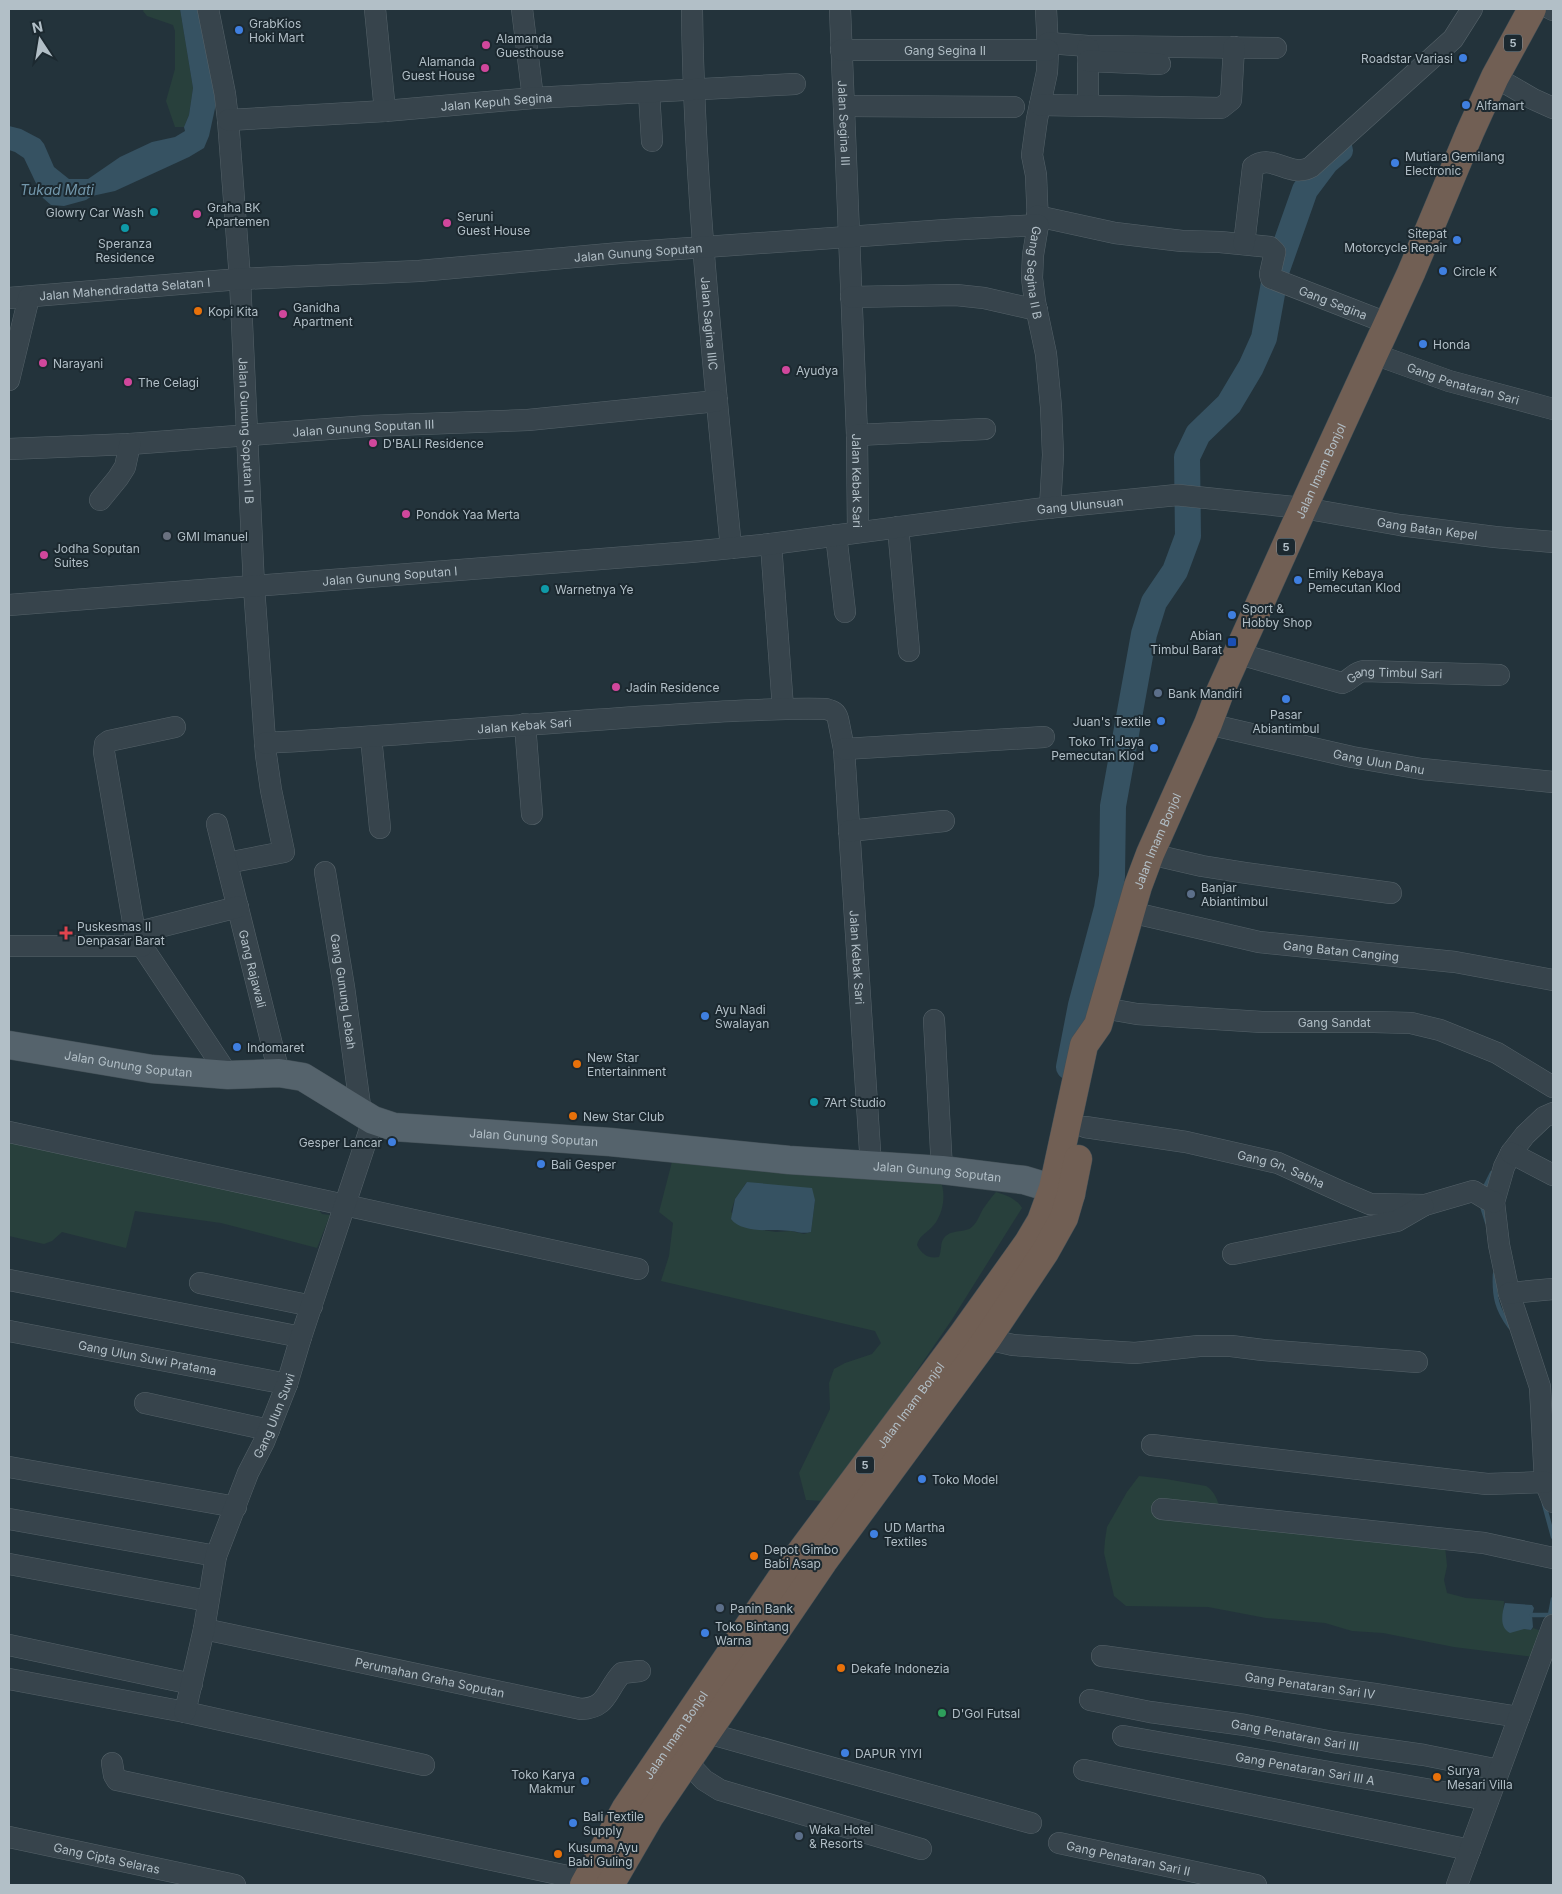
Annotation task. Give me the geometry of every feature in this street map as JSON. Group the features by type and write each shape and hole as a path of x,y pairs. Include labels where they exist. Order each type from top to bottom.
{"highway":[{"name":"Jalan Imam Bonjol","path":"593,1884 650,1816 824,1562 987,1339 1056,1235 1064,1218 1062,1191 1084,1045 1100,1016 1130,912 1150,854 1208,724 1220,692 1412,273 1470,132 1495,77 1532,9"},
{"name":"Jalan Imam Bonjol","path":"593,1884 626,1808 780,1580 963,1334 1028,1243 1062,1191 1085,1127 1099,1054 1100,1016"}],"main road":[{"name":"Jalan Gunung Soputan","path":"9,1045 152,1069 228,1075 279,1073 303,1077 367,1116 394,1127 610,1142 780,1160 942,1170 1013,1178 1062,1191"}],"street":[{"name":"Jalan Gunung Soputan I B","path":"208,9 225,94 228,120 240,279 254,586 265,743 271,790 284,852 226,863"},
{"path":"375,9 385,111"},
{"path":"522,9 533,98"},
{"name":"Jalan Sagina IIIC","path":"692,9 693,89 717,401 732,548"},
{"name":"Jalan Segina III","path":"840,9 849,237"},
{"name":"Gang Segina II B","path":"1046,9 1048,46 1046,84 1040,105 1032,155 1036,175 1037,221 1032,271 1037,310 1046,354 1051,407 1053,455 1050,508"},
{"path":"1244,244 1253,167 1265,162 1298,172 1311,168 1452,39 1472,9"},
{"name":"Gang Segina II","path":"841,50 1048,46 1088,53"},
{"path":"1088,53 1234,47 1276,48"},
{"path":"1040,105 1221,108 1230,100 1234,47"},
{"path":"1088,53 1160,64"},
{"path":"1088,53 1088,105"},
{"path":"1495,77 1553,108"},
{"name":"Jalan Kepuh Segina","path":"228,120 385,111 533,98 795,84"},
{"path":"649,93 652,141"},
{"path":"844,106 1014,107"},
{"name":"Jalan Gunung Soputan","path":"240,279 419,271 620,253 849,237 1037,221 1182,241 1270,247 1274,250 1274,258 1270,274 1276,280"},
{"name":"Jalan Kebak Sari","path":"771,544 858,532 857,435 849,237"},
{"name":"Jalan Mahendradatta Selatan I","path":"19,298 240,279"},
{"name":"Gang Segina","path":"1276,280 1388,323"},
{"path":"851,297 931,294 984,298 1037,310"},
{"path":"9,380 19,298"},
{"name":"Gang Penataran Sari","path":"1374,354 1449,381 1553,409"},
{"name":"Jalan Gunung Soputan III","path":"9,449 130,444 349,427 528,420 717,401"},
{"path":"857,435 986,429"},
{"path":"100,500 125,467 130,444"},
{"name":"Gang Ulunsuan","path":"858,532 1050,508 1177,495 1303,508"},
{"name":"Gang Batan Kepel","path":"1303,508 1400,525 1553,542"},
{"path":"898,527 909,651"},
{"path":"836,535 845,612"},
{"path":"771,544 783,708"},
{"name":"Jalan Gunung Soputan I","path":"9,605 771,544"},
{"name":"Gang Timbul Sari","path":"1238,654 1342,683 1345,683 1358,672 1364,670 1499,675"},
{"name":"Jalan Kebak Sari","path":"265,743 783,708 833,710 837,714 844,749 863,1027 864,1089 871,1166"},
{"path":"524,724 532,814"},
{"name":"Gang Ulun Danu","path":"1208,724 1352,757 1413,768 1553,782"},
{"path":"175,727 109,741 104,744 104,752 138,940 228,1075"},
{"path":"371,737 380,828"},
{"path":"844,749 1044,737"},
{"path":"849,831 944,821"},
{"name":"Gang Rajawali","path":"217,824 279,1073"},
{"path":"1150,854 1202,866 1391,893"},
{"name":"Gang Gunung Lebah","path":"325,872 367,1116"},
{"path":"9,946 138,940 238,907"},
{"name":"Gang Batan Canging","path":"1130,912 1259,942 1456,962 1553,980"},
{"name":"Gang Sandat","path":"1100,1016 1137,1014 1247,1021 1411,1023 1440,1030 1496,1053 1553,1087"},
{"path":"934,1020 942,1170"},
{"path":"1553,1113 1544,1117 1525,1135 1511,1154 1485,1198 1499,1245 1509,1293 1540,1387 1548,1429 1544,1482 1553,1502"},
{"name":"Gang Ulun Suwi","path":"185,1712 204,1629 216,1556 248,1473 269,1430 287,1384 345,1204 367,1116"},
{"name":"Gang Gn. Sabha","path":"1085,1127 1186,1142 1278,1163 1370,1204 1425,1205 1485,1198"},
{"path":"9,1132 638,1269"},
{"path":"1511,1154 1553,1176"},
{"path":"1232,1254 1397,1221 1425,1205"},
{"path":"9,1280 301,1336"},
{"path":"200,1283 312,1306"},
{"path":"1509,1293 1553,1289"},
{"name":"Gang Ulun Suwi Pratama","path":"9,1331 287,1384"},
{"path":"987,1339 1013,1345 1135,1353 1199,1346 1231,1346 1417,1362"},
{"path":"145,1403 269,1430"},
{"path":"1152,1445 1487,1484 1544,1482"},
{"path":"9,1467 236,1508"},
{"path":"1162,1509 1484,1543 1553,1558"},
{"path":"9,1519 216,1556"},
{"path":"9,1564 208,1601"},
{"path":"1457,1885 1553,1625"},
{"name":"Perumahan Graha Soputan","path":"204,1629 581,1710 592,1709 600,1704 622,1674 640,1671"},
{"path":"9,1645 192,1684"},
{"name":"Gang Penataran Sari IV","path":"1102,1656 1346,1690 1518,1717"},
{"path":"9,1679 185,1712 424,1765"},
{"name":"Gang Penataran Sari III","path":"1090,1700 1150,1712 1245,1725 1499,1770"},
{"path":"707,1733 1031,1823"},
{"name":"Gang Penataran Sari III A","path":"1123,1736 1488,1800"},
{"path":"687,1762 704,1780 720,1790 921,1849"},
{"path":"112,1763 117,1780 593,1884"},
{"path":"1084,1770 1470,1850"},
{"name":"Gang Cipta Selaras","path":"9,1837 235,1885"},
{"name":"Gang Penataran Sari II","path":"1059,1843 1256,1885"}],"green space":[{"path":"144,9 180,9 193,88 189,115 184,127 175,127 166,101 175,69 175,31 173,25 147,16 143,11"},
{"path":"9,1139 318,1209 322,1214 330,1215 317,1248 221,1223 135,1211 126,1248 62,1232 52,1241 44,1244 9,1236"},
{"path":"673,1158 940,1180 943,1192 941,1212 935,1223 921,1237 917,1245 929,1257 939,1257 942,1242 947,1235 967,1230 973,1226 996,1192 1014,1200 1022,1208 951,1321 883,1420 823,1501 806,1500 799,1473 830,1409 829,1383 834,1369 845,1363 872,1354 881,1343 875,1331 661,1281 669,1256 673,1223 659,1212","holes":["747,1182 815,1200 811,1232 804,1234 791,1231 776,1232 748,1228 731,1212 735,1199"]},
{"path":"1139,1476 1206,1486 1213,1492 1224,1520 1445,1546 1447,1566 1444,1580 1447,1593 1466,1598 1504,1601 1503,1616 1524,1629 1532,1630 1533,1628 1541,1631 1534,1657 1454,1647 1383,1633 1352,1631 1325,1623 1266,1618 1208,1607 1126,1606 1114,1596 1104,1553 1105,1540 1107,1527 1127,1492"}],"water":[{"name":"Tukad Mati","path":"180,9 204,9 216,104 209,136 204,148 189,157 115,191 92,196 86,200 64,206 51,205 43,198 24,158 9,150 9,126 21,129 40,139 54,167 69,179 88,179 120,157 152,142 175,137 185,131 184,127 189,115 193,88"},
{"path":"747,1182 812,1188 815,1200 811,1232 759,1230 736,1224 731,1219 735,1199"},
{"path":"1505,1603 1532,1605 1534,1608 1532,1615 1533,1627 1531,1630 1524,1629 1510,1633 1504,1628 1502,1620"}],"waterway":[{"path":"1069,1067 1081,1005 1107,908 1112,876 1113,806 1144,634 1154,602 1175,571 1188,536 1187,457 1198,434 1229,404 1251,367 1264,338 1276,272 1305,190 1326,162 1340,150"},
{"path":"1483,1191 1492,1173"},
{"path":"1482,1206 1487,1222"},
{"path":"1495,1274 1497,1302 1510,1327"},
{"path":"1544,1504 1553,1537"},
{"path":"1532,1615 1550,1615 1553,1599"}],"place":[{"name":"GrabKios Hoki Mart","path":"239,30"},
{"name":"Alamanda Guesthouse","path":"486,45"},
{"name":"Roadstar Variasi","path":"1463,58"},
{"name":"Alamanda Guest House","path":"485,68"},
{"name":"Alfamart","path":"1466,105"},
{"name":"Mutiara Gemilang Electronic","path":"1395,163"},
{"name":"Glowry Car Wash","path":"154,212"},
{"name":"Graha BK Apartemen","path":"197,214"},
{"name":"Seruni Guest House","path":"447,223"},
{"name":"Speranza Residence","path":"125,228"},
{"name":"Sitepat Motorcycle Repair","path":"1457,240"},
{"name":"Circle K","path":"1443,271"},
{"name":"Kopi Kita","path":"198,311"},
{"name":"Ganidha Apartment","path":"283,314"},
{"name":"Honda","path":"1423,344"},
{"name":"Narayani","path":"43,363"},
{"name":"Ayudya","path":"786,370"},
{"name":"The Celagi","path":"128,382"},
{"name":"D'BALI Residence","path":"373,443"},
{"name":"Pondok Yaa Merta","path":"406,514"},
{"name":"GMI Imanuel","path":"167,536"},
{"name":"Jodha Soputan Suites","path":"44,555"},
{"name":"Emily Kebaya Pemecutan Klod","path":"1298,580"},
{"name":"Warnetnya Ye","path":"545,589"},
{"name":"Sport & Hobby Shop","path":"1232,615"},
{"name":"Abian Timbul Barat","path":"1232,642"},
{"name":"Jadin Residence","path":"616,687"},
{"name":"Bank Mandiri","path":"1158,693"},
{"name":"Pasar Abiantimbul","path":"1286,699"},
{"name":"Juan's Textile","path":"1161,721"},
{"name":"Toko Tri Jaya Pemecutan Klod","path":"1154,748"},
{"name":"Banjar Abiantimbul","path":"1191,894"},
{"name":"Puskesmas II Denpasar Barat","path":"66,933"},
{"name":"Ayu Nadi Swalayan","path":"705,1016"},
{"name":"Indomaret","path":"237,1047"},
{"name":"New Star Entertainment","path":"577,1064"},
{"name":"7Art Studio","path":"814,1102"},
{"name":"New Star Club","path":"573,1116"},
{"name":"Gesper Lancar","path":"392,1142"},
{"name":"Bali Gesper","path":"541,1164"},
{"name":"Toko Model","path":"922,1479"},
{"name":"UD Martha Textiles","path":"874,1534"},
{"name":"Depot Gimbo Babi Asap","path":"754,1556"},
{"name":"Panin Bank","path":"720,1608"},
{"name":"Toko Bintang Warna","path":"705,1633"},
{"name":"Dekafe Indonezia","path":"841,1668"},
{"name":"D'Gol Futsal","path":"942,1713"},
{"name":"DAPUR YIYI","path":"845,1753"},
{"name":"Surya Mesari Villa","path":"1437,1777"},
{"name":"Toko Karya Makmur","path":"585,1781"},
{"name":"Bali Textile Supply","path":"573,1823"},
{"name":"Waka Hotel & Resorts","path":"799,1836"},
{"name":"Kusuma Ayu Babi Guling","path":"558,1854"}]}
